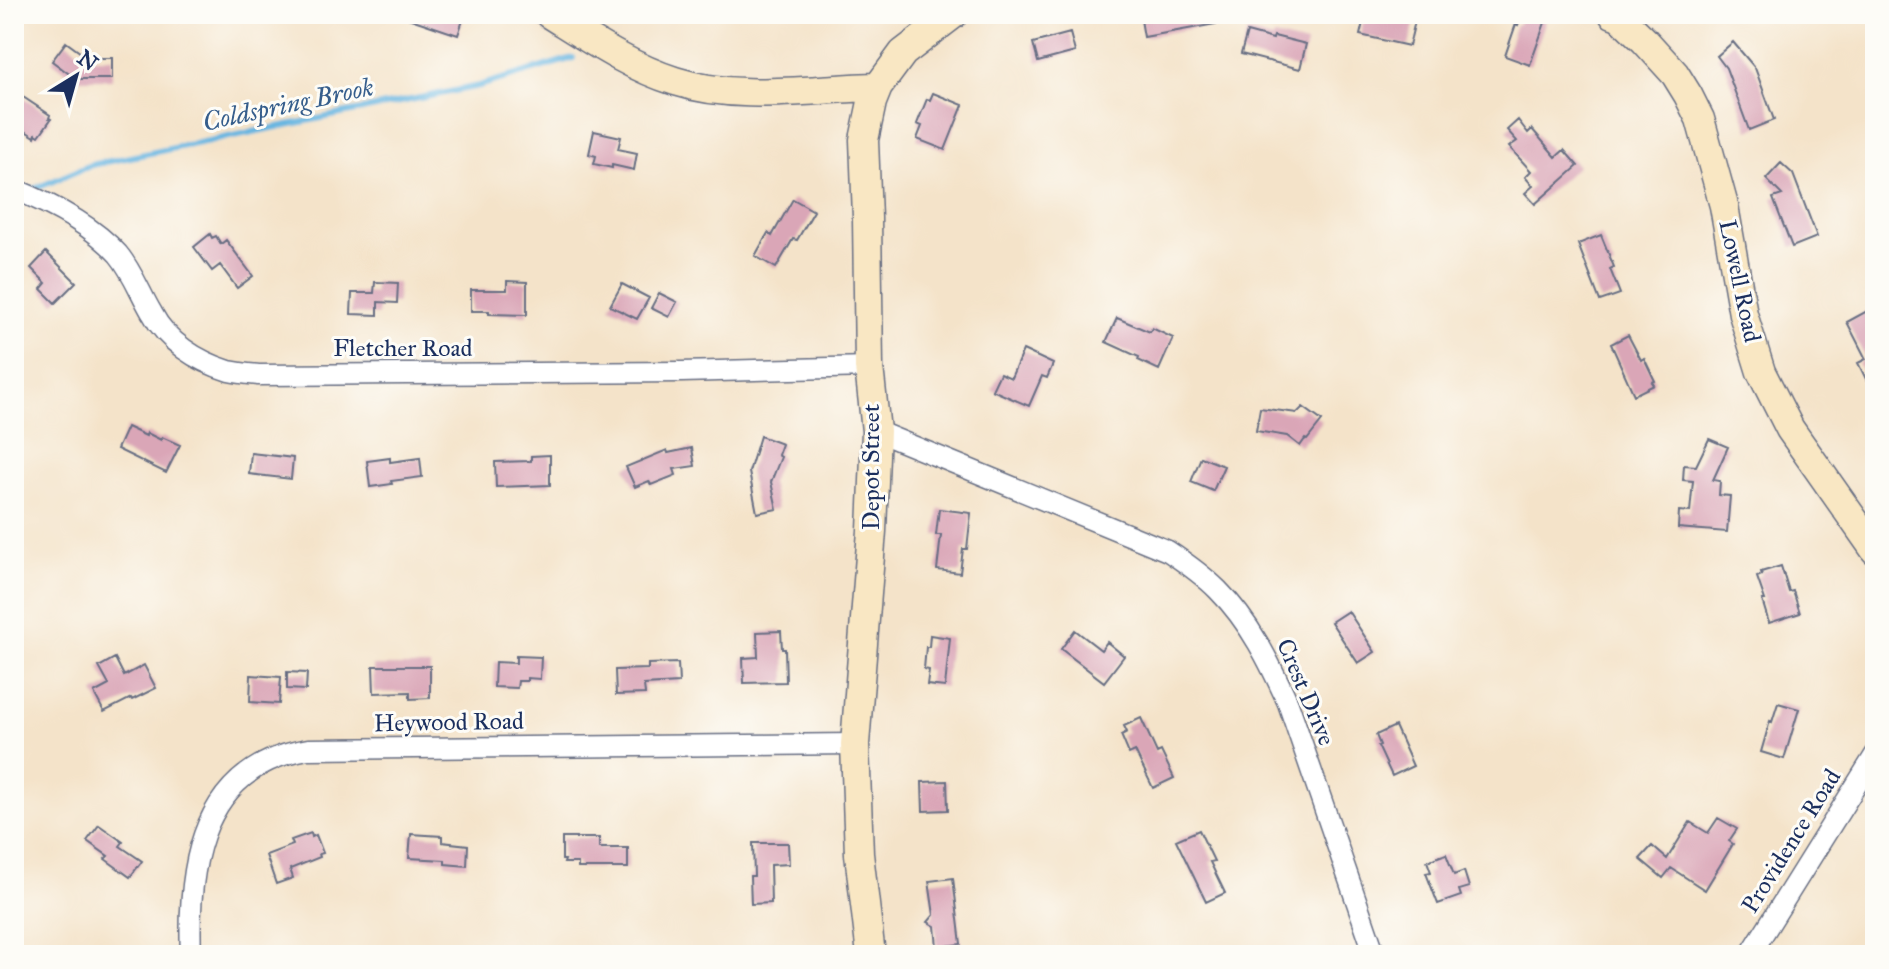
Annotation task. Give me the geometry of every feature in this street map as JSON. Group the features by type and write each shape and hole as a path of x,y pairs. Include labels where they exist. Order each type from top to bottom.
{"main road":[{"path":"549,14 636,65 677,82 708,89 794,93 878,87"},
{"name":"Depot Street","path":"871,955 859,854 855,744 872,531 876,431 869,367 864,140 878,87 903,53 954,14"},
{"name":"Lowell Road","path":"1617,15 1675,74 1700,119 1724,206 1743,314 1761,372 1790,429 1875,550"}],"street":[{"name":"Fletcher Road","path":"14,189 43,201 95,233 127,265 152,314 172,341 193,356 229,371 259,375 869,367"},
{"name":"Crest Drive","path":"876,431 1168,551 1220,591 1250,629 1288,703 1375,955"},
{"name":"Heywood Road","path":"191,955 194,877 197,858 211,819 240,778 254,768 289,753 308,749 855,744"},
{"name":"Providence Road","path":"1750,955 1875,755"}],"building":[{"path":"405,14 465,14 458,35 405,17"},
{"path":"1140,14 1231,14 1232,21 1144,37"},
{"path":"1365,14 1385,14 1415,21 1409,46 1360,35"},
{"path":"1522,14 1548,14 1530,65 1505,56"},
{"path":"1247,32 1306,44 1300,69 1241,54"},
{"path":"1070,33 1075,52 1038,62 1033,43"},
{"path":"66,42 88,58 112,58 112,79 76,79 52,61"},
{"path":"1733,42 1755,68 1774,120 1749,130 1726,68 1717,56"},
{"path":"14,91 50,115 51,119 39,136 36,134 35,137 14,124"},
{"path":"933,93 963,105 945,150 917,139 922,126 917,124 927,99 930,100"},
{"path":"1518,120 1528,133 1532,129 1556,157 1564,150 1578,166 1535,204 1525,193 1533,186 1525,177 1531,171 1509,147 1517,141 1507,130"},
{"path":"594,131 621,137 618,149 637,153 634,170 594,164 596,156 589,154"},
{"path":"1781,163 1793,174 1817,237 1792,247 1773,198 1782,195 1766,179"},
{"path":"793,199 814,211 776,268 755,256 768,233 772,236"},
{"path":"210,234 212,238 216,236 221,244 226,240 253,276 237,288 220,265 212,271 194,247"},
{"path":"1601,235 1614,267 1610,269 1620,294 1600,301 1578,244"},
{"path":"46,252 76,282 55,303 41,289 46,283 31,268"},
{"path":"507,281 527,282 527,315 471,311 471,290 507,290"},
{"path":"375,282 398,283 397,303 378,302 378,315 351,314 352,293 374,293"},
{"path":"622,284 649,298 637,319 610,306"},
{"path":"659,293 677,302 669,317 651,308"},
{"path":"1867,311 1875,326 1875,397 1858,363 1866,359 1847,322"},
{"path":"1117,318 1173,338 1159,370 1106,342"},
{"path":"1628,335 1655,381 1652,382 1654,385 1634,395 1611,344"},
{"path":"1023,350 1053,364 1047,378 1042,376 1029,406 992,390 1000,373 1011,378"},
{"path":"1303,407 1322,421 1300,446 1287,436 1256,431 1260,408 1297,413"},
{"path":"127,427 146,436 147,433 180,445 166,473 117,449"},
{"path":"760,436 782,444 778,455 781,457 771,482 777,509 757,513 749,472"},
{"path":"1709,439 1728,447 1713,480 1720,481 1719,495 1730,496 1727,532 1678,528 1679,511 1690,512 1693,481 1683,480 1684,465 1696,466"},
{"path":"692,448 695,466 674,469 676,475 651,485 649,481 635,487 626,467 667,450 668,453"},
{"path":"251,453 293,458 291,479 249,474"},
{"path":"550,455 550,485 496,487 495,462 531,461 531,456"},
{"path":"1201,457 1224,466 1213,491 1191,482"},
{"path":"390,458 390,462 420,458 422,477 370,487 367,461"},
{"path":"939,509 971,513 967,549 963,549 960,573 937,570 941,535 936,535"},
{"path":"1781,566 1800,613 1769,623 1757,577 1762,575 1761,572"},
{"path":"1348,611 1375,652 1358,663 1331,622"},
{"path":"1075,630 1101,650 1107,642 1124,656 1104,682 1061,649"},
{"path":"781,631 786,682 744,683 743,658 758,657 757,632"},
{"path":"930,635 950,638 945,687 927,685 929,670 924,669"},
{"path":"516,656 541,657 540,679 518,681 517,688 494,687 495,662 516,663"},
{"path":"115,658 124,676 144,665 156,688 104,712 94,693 109,685 99,667"},
{"path":"678,663 679,683 644,685 645,694 616,695 615,670 648,669 648,664"},
{"path":"373,666 430,666 430,698 410,699 410,692 374,693"},
{"path":"287,672 307,673 306,690 287,689"},
{"path":"251,675 281,677 279,704 250,702"},
{"path":"1778,703 1799,709 1784,759 1761,752"},
{"path":"1141,718 1157,753 1161,751 1174,778 1153,788 1135,751 1129,754 1121,735 1127,732 1124,726"},
{"path":"1395,726 1413,766 1392,776 1376,735"},
{"path":"947,781 948,810 923,811 922,782"},
{"path":"1718,818 1737,829 1729,841 1733,844 1705,890 1671,868 1663,878 1640,859 1652,846 1667,859 1690,822 1708,833"},
{"path":"99,825 123,842 120,846 142,861 130,877 87,841"},
{"path":"1199,830 1225,893 1206,902 1176,840"},
{"path":"311,833 312,837 316,835 323,853 290,869 293,878 276,884 266,855 293,845 291,840"},
{"path":"411,834 442,836 442,842 468,845 467,866 445,864 445,860 409,858"},
{"path":"562,838 599,838 599,848 628,848 628,868 578,868 578,863 564,863"},
{"path":"753,843 788,843 789,864 770,865 771,903 751,904"},
{"path":"1446,854 1454,875 1464,871 1469,887 1459,890 1461,896 1438,904 1426,873 1431,872 1427,861"},
{"path":"953,878 961,944 937,947 935,926 928,922 934,915 929,881"}],"waterway":[{"name":"Coldspring Brook","path":"602,21 611,14"},
{"name":"Coldspring Brook","path":"32,190 91,165 479,86 573,58"}]}
